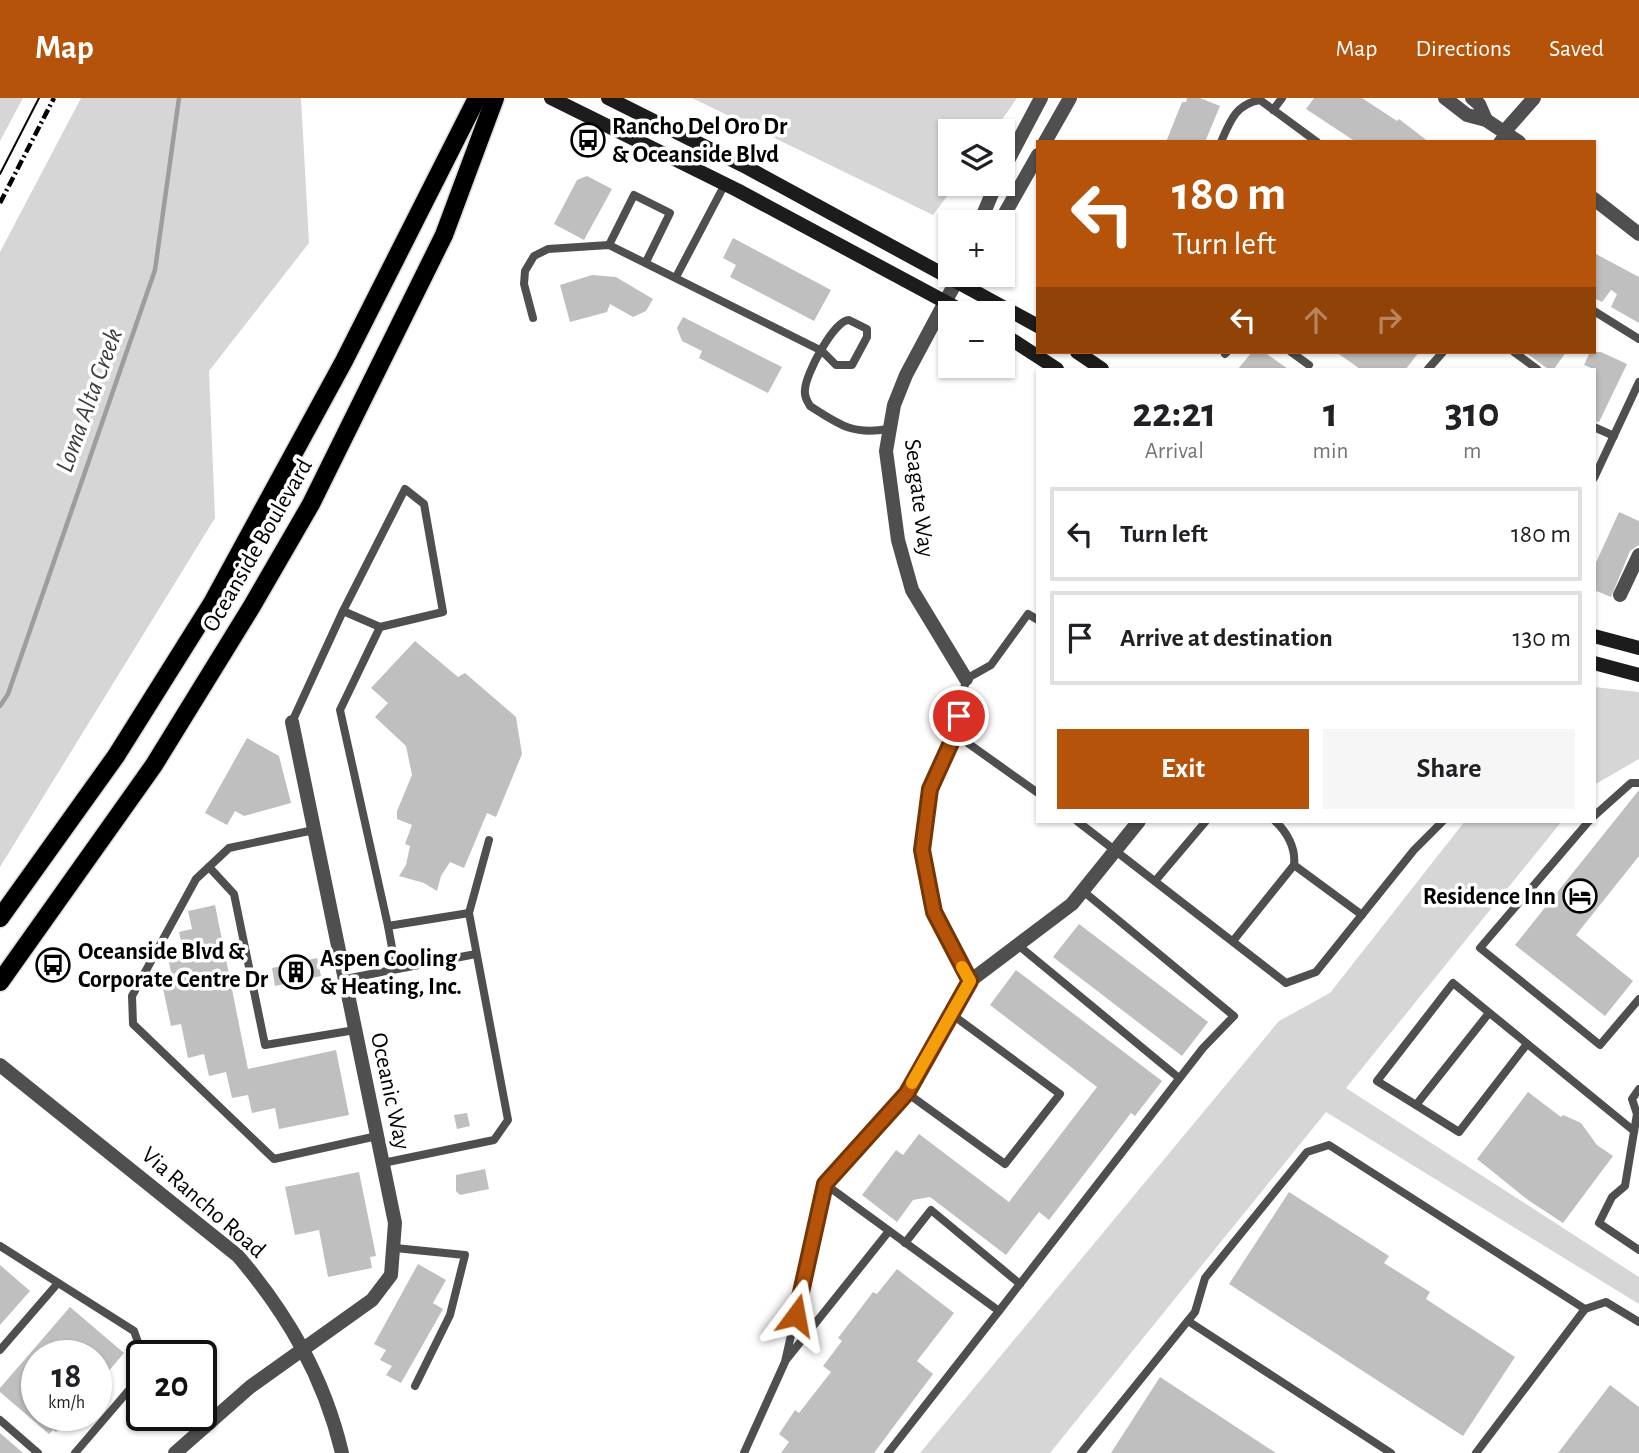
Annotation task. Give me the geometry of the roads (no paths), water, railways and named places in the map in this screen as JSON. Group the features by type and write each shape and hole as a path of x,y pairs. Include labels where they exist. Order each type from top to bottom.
{"main road":[{"name":"Oceanside Boulevard","path":"0,918 116,755 212,603 344,361 477,98"},
{"name":"Oceanside Boulevard","path":"0,982 154,765 304,516 378,373 444,234 495,98"},
{"path":"551,98 725,184 943,301"},
{"path":"608,98 748,167 938,267"},
{"path":"974,287 1036,325"},
{"path":"1015,342 1055,368"},
{"path":"1080,354 1101,368"},
{"path":"1596,637 1639,648"},
{"path":"1596,664 1639,675"}],"street":[{"path":"1015,147 1041,98"},
{"path":"1046,140 1070,98"},
{"path":"1445,98 1467,116 1486,120"},
{"path":"1472,98 1479,104 1486,120 1500,137 1534,98"},
{"path":"1007,210 1036,159"},
{"path":"1596,201 1639,234"},
{"name":"Seagate Way","path":"938,315 906,375 888,429 886,451 898,540 912,590 966,679"},
{"path":"1620,594 1639,555"},
{"name":"Oceanic Way","path":"175,1453 250,1387 303,1346 372,1300 391,1275 395,1223 292,722"},
{"path":"970,981 1072,904 1137,823"},
{"name":"Via Rancho Road","path":"0,1065 238,1256 269,1292 303,1346 333,1414 342,1453"}],"lane":[{"path":"1273,110 1282,98"},
{"path":"1222,140 1233,114 1247,102 1259,99 1314,140"},
{"path":"676,277 725,184"},
{"path":"609,245 634,195 670,214 646,262"},
{"path":"533,318 524,284 525,271 534,256 548,249 609,245 822,351 836,365 852,365 867,337 867,329 843,320 822,351 804,389 810,405 852,430 867,432 888,429"},
{"path":"1596,313 1639,339"},
{"path":"1294,354 1309,365"},
{"path":"1429,368 1441,354"},
{"path":"1517,354 1536,368"},
{"path":"1596,474 1639,382"},
{"path":"1596,428 1614,436"},
{"path":"292,722 343,611 405,489 424,504 443,612 380,627 343,611"},
{"path":"744,1453 785,1362 825,1184 907,1093 970,981 934,912 922,850 930,789 955,734 966,679 991,664 1028,614 1036,620"},
{"path":"380,627 340,710 396,969"},
{"path":"955,734 1036,792"},
{"path":"1596,814 1631,783 1639,783"},
{"path":"1080,823 1286,983 1316,972 1414,850 1441,823"},
{"path":"1156,880 1204,823"},
{"path":"1233,941 1294,865 1295,853 1277,823"},
{"path":"1587,823 1480,948 1600,1045 1639,999"},
{"path":"314,830 229,848 196,879 132,996 133,1024 274,1159 377,1136"},
{"path":"383,1163 494,1140 508,1120 469,913 489,840"},
{"path":"1294,865 1362,915"},
{"path":"209,867 233,894 265,1045 355,1030"},
{"path":"888,1453 1179,1078 1234,1016 1083,891"},
{"path":"388,926 469,913"},
{"path":"1018,945 1179,1078"},
{"path":"345,979 476,954"},
{"path":"1527,1044 1459,1132 1377,1081 1453,983 1634,1131"},
{"path":"907,1093 1005,1164 1060,1094 950,1013"},
{"path":"1416,1105 1489,1013"},
{"path":"1639,1089 1632,1098 1638,1114 1625,1186 1612,1197 1600,1223 1639,1250"},
{"path":"1081,1453 1195,1312 1205,1278 1307,1152 1329,1145 1585,1309"},
{"path":"825,1184 999,1311"},
{"path":"905,1243 930,1210 1020,1284"},
{"path":"785,1362 889,1231"},
{"path":"0,1246 134,1331 137,1340"},
{"path":"395,1248 465,1255 450,1315 415,1386"},
{"path":"0,1350 58,1283"},
{"path":"1476,1453 1585,1309 1606,1302 1639,1322"},
{"path":"1188,1321 1391,1453"},
{"path":"75,1453 126,1394"},
{"path":"0,1420 38,1453"}],"waterway":[{"name":"Loma Alta Creek","path":"0,706 8,694 155,270 179,98"}],"tram line":[{"path":"0,174 39,98"}],"railway":[{"path":"0,203 54,98"}],"place":[{"name":"Rancho Del Oro Dr & Oceanside Blvd","path":"588,140"},
{"name":"Residence Inn","path":"1580,896"},
{"name":"Oceanside Blvd & Corporate Centre Dr","path":"53,965"},
{"name":"Aspen Cooling & Heating, Inc.","path":"296,972"}]}
